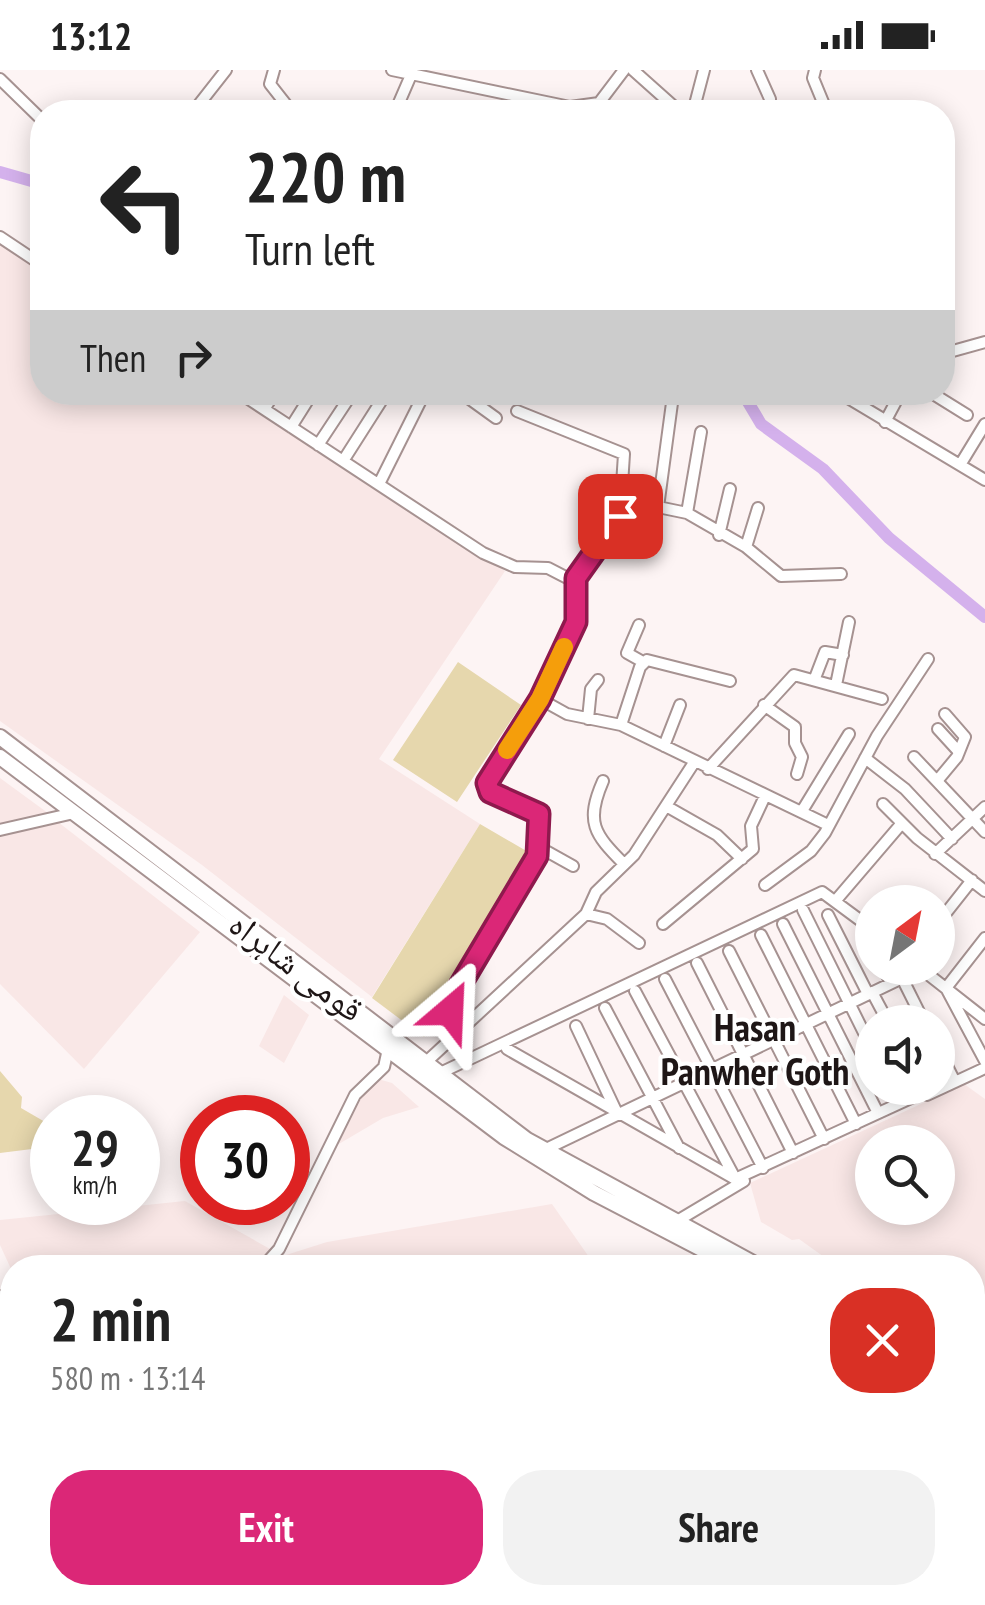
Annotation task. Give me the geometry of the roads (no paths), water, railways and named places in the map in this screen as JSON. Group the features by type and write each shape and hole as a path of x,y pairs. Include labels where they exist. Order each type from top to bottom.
{"highway":[{"name":"قومی شاہراہ","path":"0,737 424,1064 543,1150 738,1255"},
{"name":"قومی شاہراہ","path":"0,756 537,1159 714,1255"}],"street":[{"path":"205,100 226,70"},
{"path":"274,70 270,84 283,100"},
{"path":"392,70 513,100"},
{"path":"602,100 624,70"},
{"path":"633,70 667,100"},
{"path":"696,100 704,70"},
{"path":"757,70 770,99"},
{"path":"815,70 813,78 822,100"},
{"path":"400,100 411,75"},
{"path":"0,79 30,108"},
{"path":"0,237 30,257"},
{"path":"955,350 985,342"},
{"path":"259,405 502,562 515,568 548,568 576,578"},
{"path":"290,426 304,405"},
{"path":"318,445 344,405"},
{"path":"344,461 379,405"},
{"path":"379,484 418,405"},
{"path":"478,405 496,418"},
{"path":"658,507 672,405"},
{"path":"858,405 985,480"},
{"path":"885,422 894,405"},
{"path":"950,405 967,416"},
{"path":"466,1026 450,1005 540,847 539,814 486,788 540,699 576,622 576,578 622,512 623,452 518,411"},
{"path":"960,466 982,438 985,424"},
{"path":"687,513 701,432"},
{"path":"719,535 730,489"},
{"path":"622,512 658,507 687,513 746,548 773,571 790,578 812,572 841,574"},
{"path":"746,548 758,508"},
{"path":"836,685 849,622"},
{"path":"639,625 627,652 643,662 730,681"},
{"path":"815,678 825,652 843,655"},
{"path":"765,885 811,851 928,660"},
{"path":"621,724 643,662"},
{"path":"708,768 794,674 882,699"},
{"path":"588,718 589,700 598,680"},
{"path":"540,699 567,714 621,724 828,826"},
{"path":"664,746 680,705"},
{"path":"764,705 795,728 795,743 802,757 797,774"},
{"path":"937,781 959,752 965,735 945,714"},
{"path":"938,729 959,752"},
{"path":"802,811 849,734"},
{"path":"914,757 985,832"},
{"path":"865,758 905,789 952,839"},
{"path":"424,1064 586,914 596,892 624,864 696,761"},
{"path":"603,781 592,805 595,829 624,864"},
{"path":"662,924 755,846 751,826 765,796"},
{"path":"883,804 935,854 985,891"},
{"path":"666,806 716,835 742,859"},
{"path":"935,854 985,807"},
{"path":"0,830 74,813"},
{"path":"836,899 902,823"},
{"path":"540,847 573,866"},
{"path":"955,902 972,880"},
{"path":"438,1074 822,892 855,915"},
{"path":"802,910 855,1015"},
{"path":"586,914 607,920 640,943"},
{"path":"828,915 877,1005"},
{"path":"783,924 878,1113"},
{"path":"761,936 802,1025 856,1124"},
{"path":"946,988 985,938"},
{"path":"730,951 824,1139"},
{"path":"697,963 794,1153"},
{"path":"665,979 763,1168"},
{"path":"543,1150 886,985"},
{"path":"942,985 984,1017"},
{"path":"946,988 985,1064"},
{"path":"634,991 735,1179"},
{"path":"605,1008 679,1149"},
{"path":"576,1026 618,1114"},
{"path":"274,1255 355,1095 384,1067 388,1049"},
{"path":"507,1050 735,1179 896,1105"},
{"path":"955,1077 985,1064"},
{"path":"677,1221 731,1187 985,1064"}],"waterway":[{"path":"0,172 30,181"},
{"path":"750,405 761,424 823,469 889,538 985,617"}],"district":[{"name":"Hasan Panwher Goth","path":"755,1048"}]}
